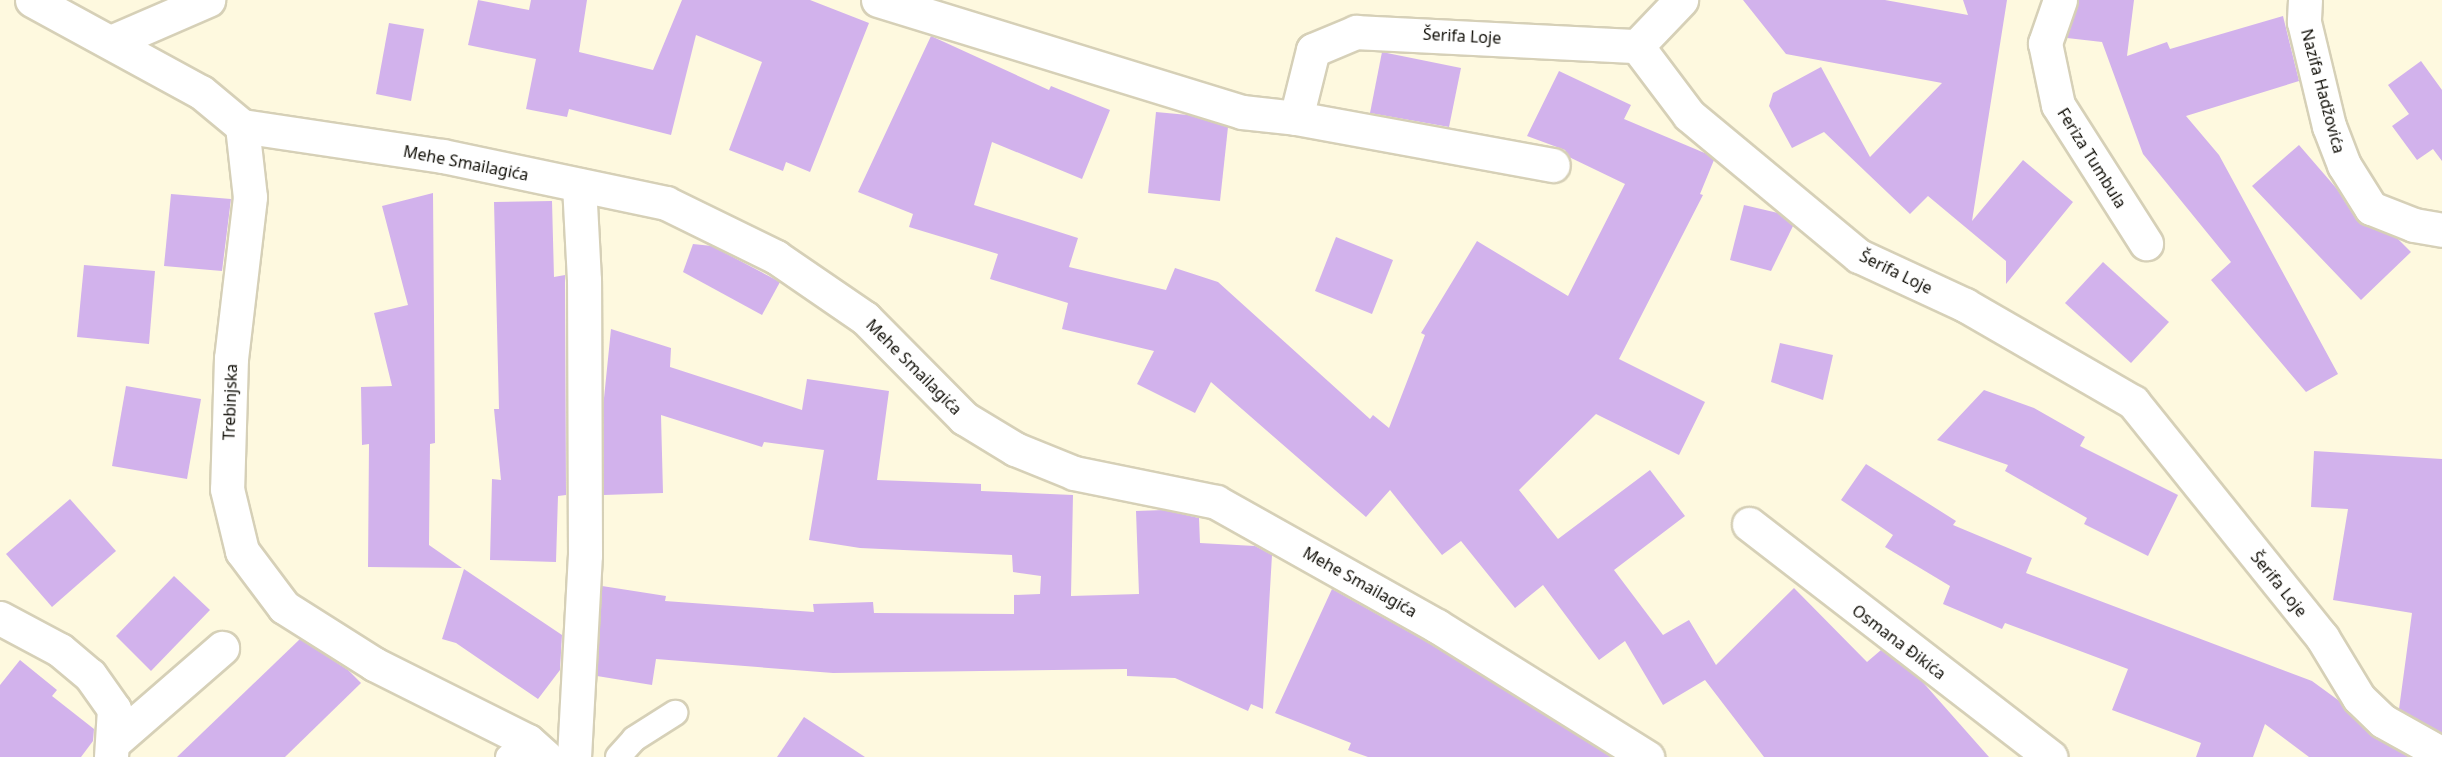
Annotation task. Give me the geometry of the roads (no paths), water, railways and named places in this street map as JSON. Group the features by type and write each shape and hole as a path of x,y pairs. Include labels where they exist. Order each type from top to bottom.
{"street":[{"path":"32,0 201,92 242,126"},
{"path":"111,42 208,0"},
{"path":"879,0 1242,112 1296,118 1553,165"},
{"path":"1637,46 1682,0"},
{"name":"Feriza Tumbula","path":"2060,0 2045,43 2058,105 2146,243"},
{"name":"Nazifa Hadžovića","path":"2305,0 2304,22 2329,126 2344,165 2371,208 2414,225 2442,230"},
{"name":"Šerifa Loje","path":"1296,118 1313,50 1356,32 1637,46 1689,115 1859,256 1965,305 2133,402 2322,637 2359,698 2383,721 2442,754"},
{"name":"Mehe Smailagića","path":"242,126 443,156 666,203 776,257 866,318 964,418 1015,448 1074,473 1216,502 1437,626 1647,757"},
{"name":"Trebinjska","path":"242,126 250,197 231,358 227,489 242,551 284,607 374,664 527,752"},
{"path":"574,757 585,555 584,280 579,185"},
{"name":"Osmana Đikića","path":"1749,524 2051,757"},
{"path":"0,618 60,650 90,675 114,709 113,749"},
{"path":"113,749 222,648"}],"lane":[{"path":"618,757 634,739 675,714"}]}
